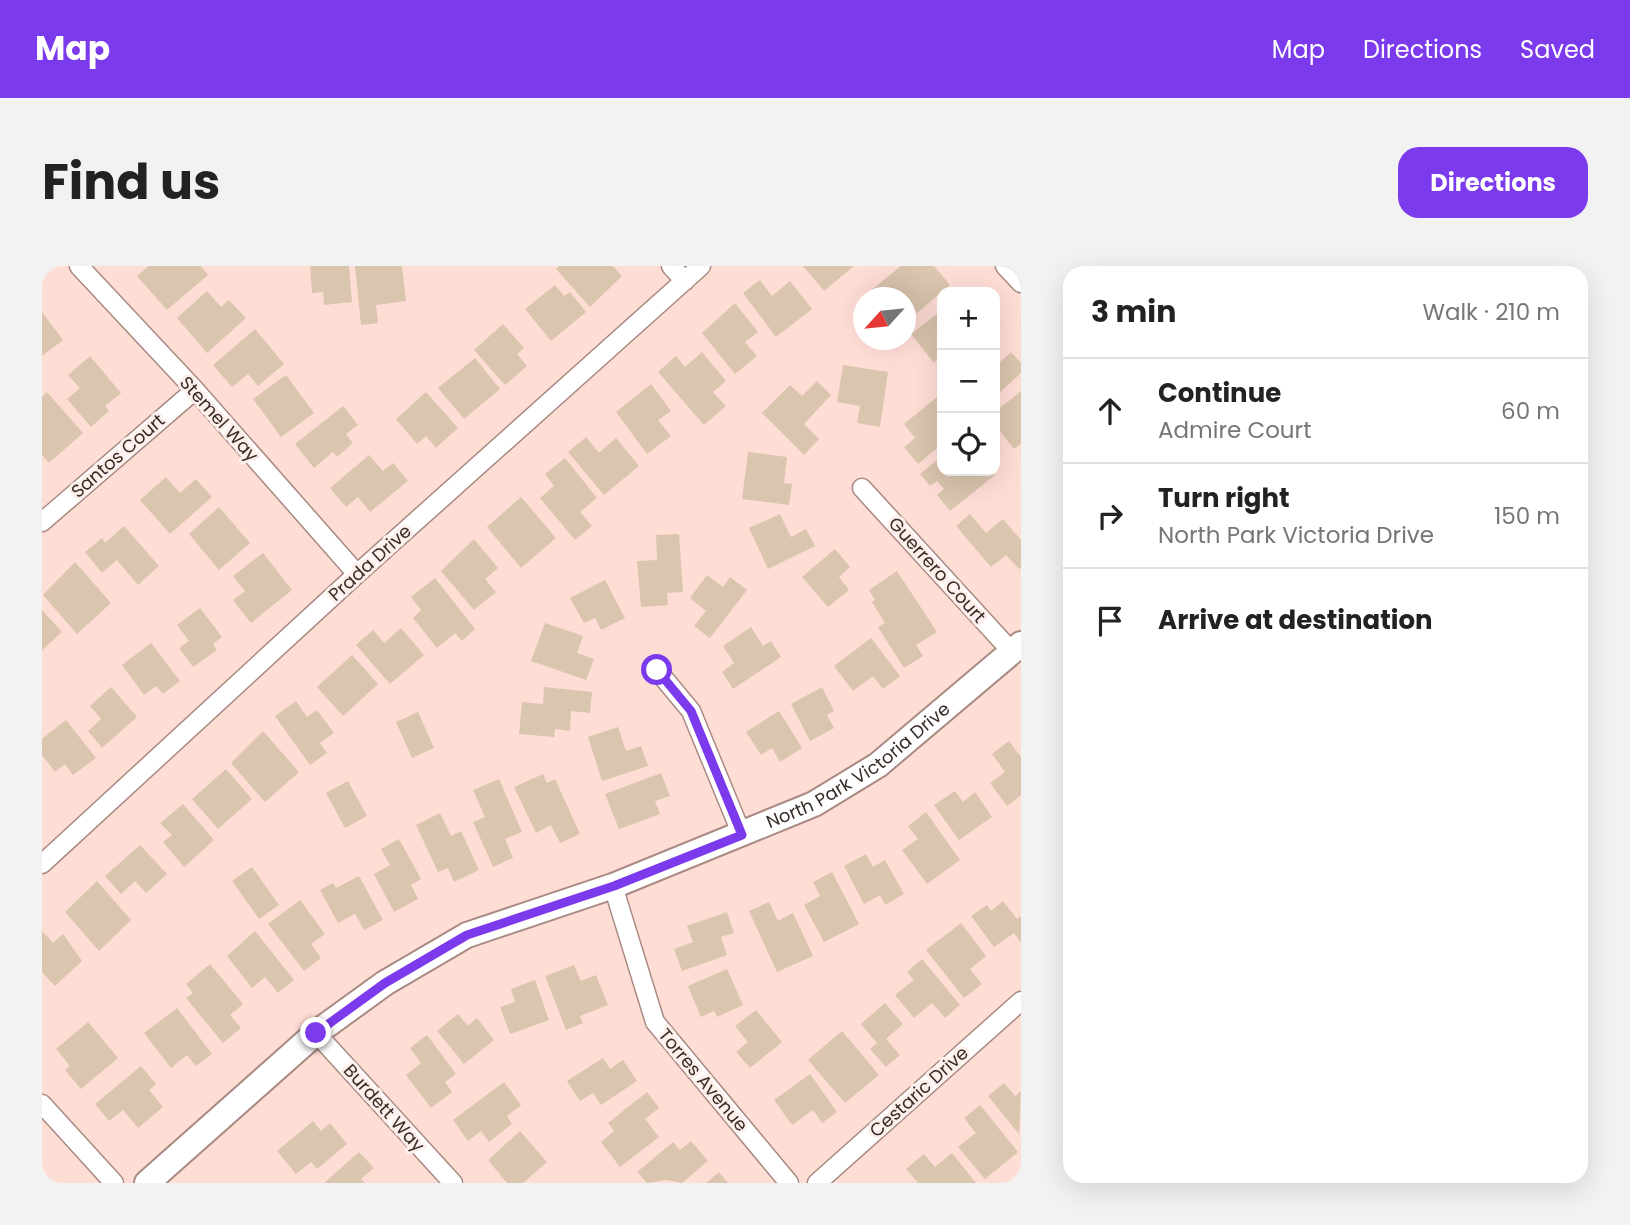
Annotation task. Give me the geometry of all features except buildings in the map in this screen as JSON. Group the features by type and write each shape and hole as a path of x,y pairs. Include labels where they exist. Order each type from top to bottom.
{"main road":[{"name":"North Park Victoria Drive","path":"147,1183 316,1033 385,983 467,935 614,886 814,804 878,765 1016,648"}],"street":[{"name":"Stemel Way","path":"79,266 195,390 357,575"},
{"path":"671,266 685,281"},
{"name":"Prada Drive","path":"42,864 357,575 701,266"},
{"path":"1005,266 1021,283"},
{"name":"Santos Court","path":"42,522 195,390"},
{"name":"Guerrero Court","path":"862,488 1016,648"},
{"path":"657,670 691,711 742,835"},
{"name":"Torres Avenue","path":"614,886 655,1022 789,1183"},
{"name":"Cestaric Drive","path":"817,1183 1021,1001"},
{"name":"Burdett Way","path":"316,1033 453,1183"},
{"path":"42,1104 114,1183"}],"route":[{"path":"316,1033 385,983 467,935 614,886 742,835 691,711 657,670"}]}
